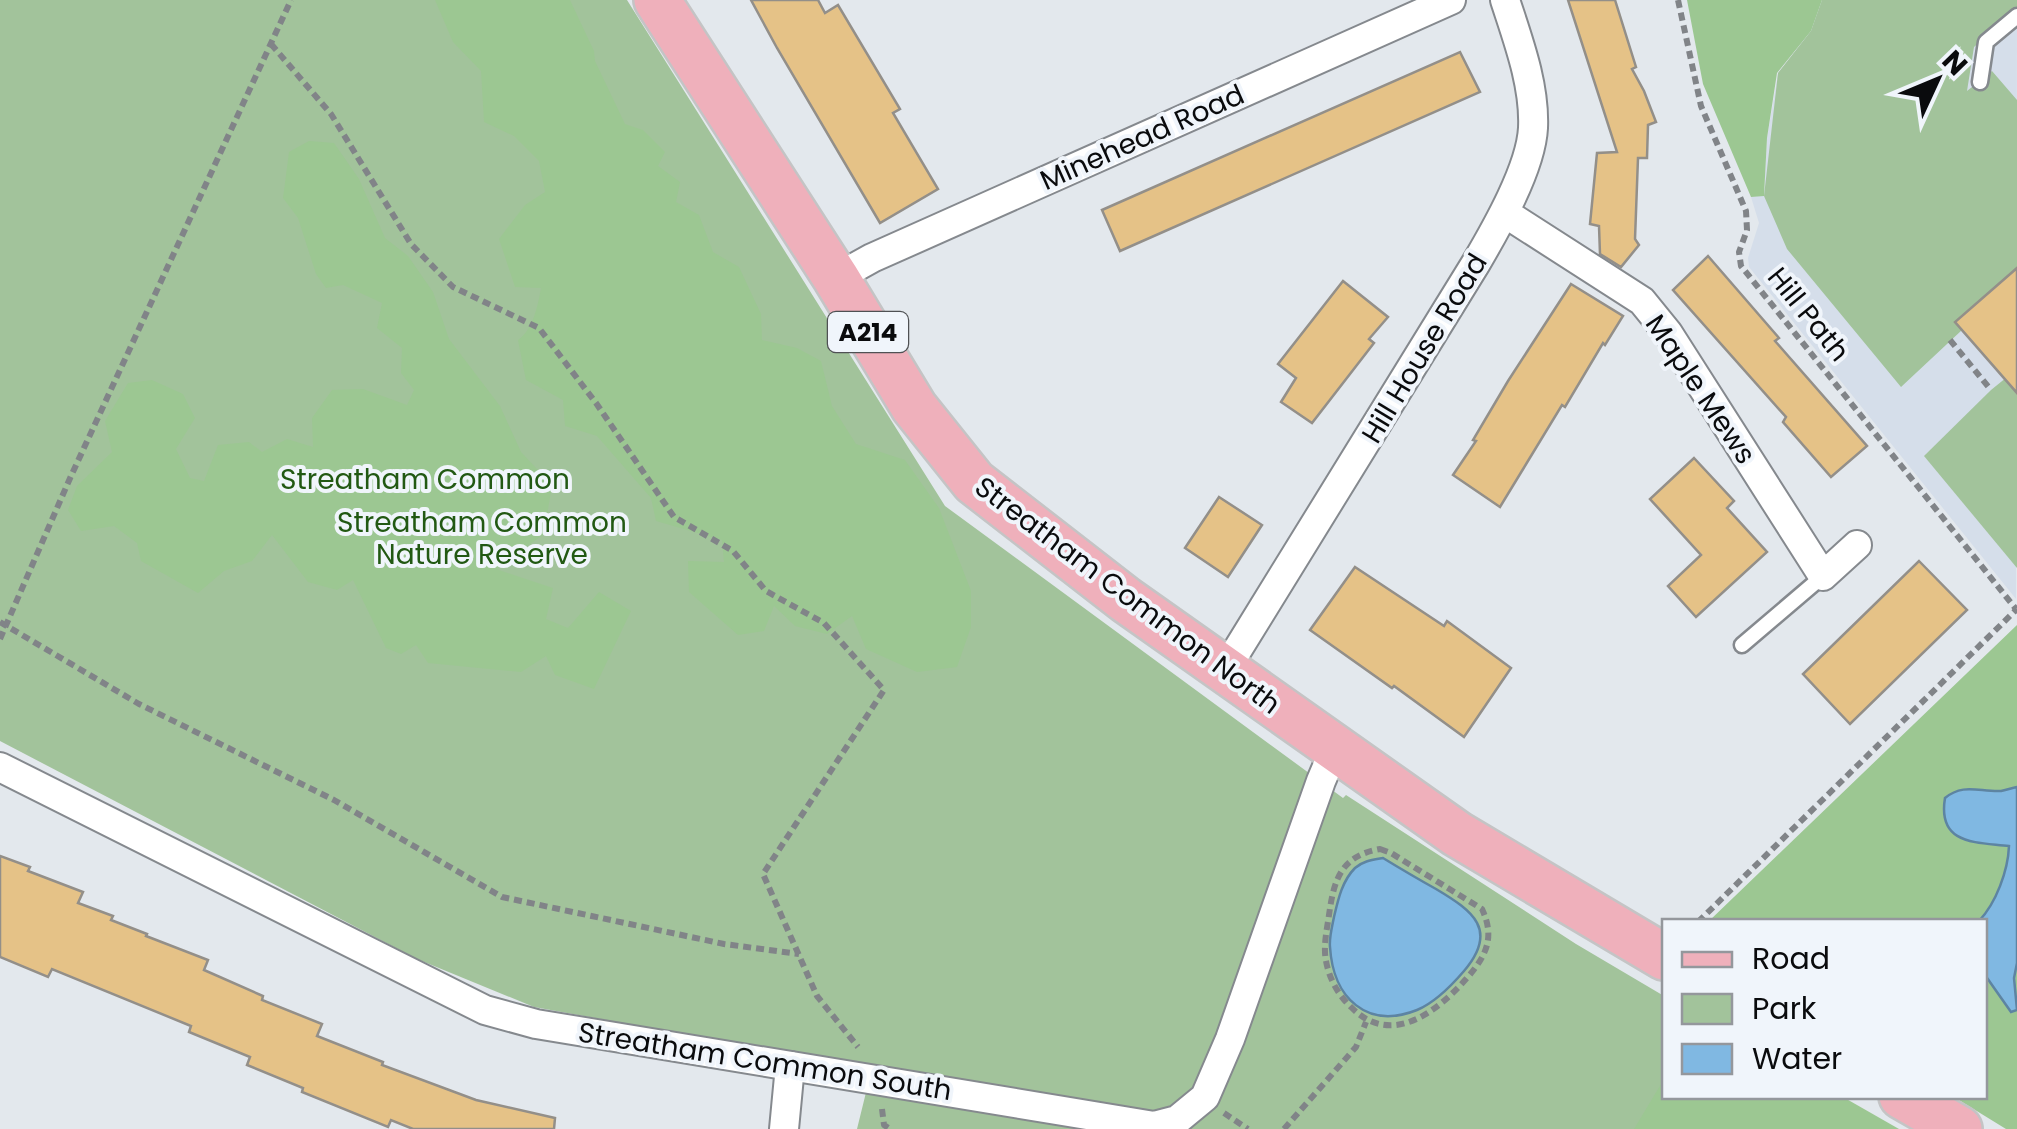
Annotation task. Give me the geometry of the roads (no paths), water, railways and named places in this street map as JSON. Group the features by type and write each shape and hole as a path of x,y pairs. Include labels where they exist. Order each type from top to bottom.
{"main road":[{"name":"Streatham Common North","path":"657,0 914,407 974,482 1126,600 1457,834 1662,956"},
{"path":"1907,1099 1959,1129"}],"street":[{"name":"Minehead Road","path":"836,278 872,258 1451,0"},
{"name":"Hill House Road","path":"1225,670 1505,213 1533,128 1526,64 1504,0"},
{"name":"Maple Mews","path":"1505,213 1642,300 1668,333 1823,576"},
{"path":"1823,576 1856,545"},
{"name":"Streatham Common South","path":"0,766 485,1010 536,1024 1155,1127 1178,1120 1205,1097 1230,1039 1336,748"},
{"path":"784,1129 790,1066"}],"lane":[{"path":"1980,82 1986,42 2017,16"},
{"path":"1742,645 1823,576"}],"water":[{"path":"2017,787 2017,1010 2011,1012 1987,978 1987,919 1980,919 2000,886 2009,846 1962,838 1947,825 1944,814 1945,798 1952,793 1972,789 2001,791"},
{"path":"1383,858 1461,905 1477,923 1480,944 1464,971 1436,998 1417,1010 1383,1016 1368,1012 1346,995 1338,981 1330,947 1347,879 1361,864"}],"park label":[{"name":"Streatham Common","path":"425,479"},
{"name":"Streatham Common Nature Reserve","path":"482,538"}]}
